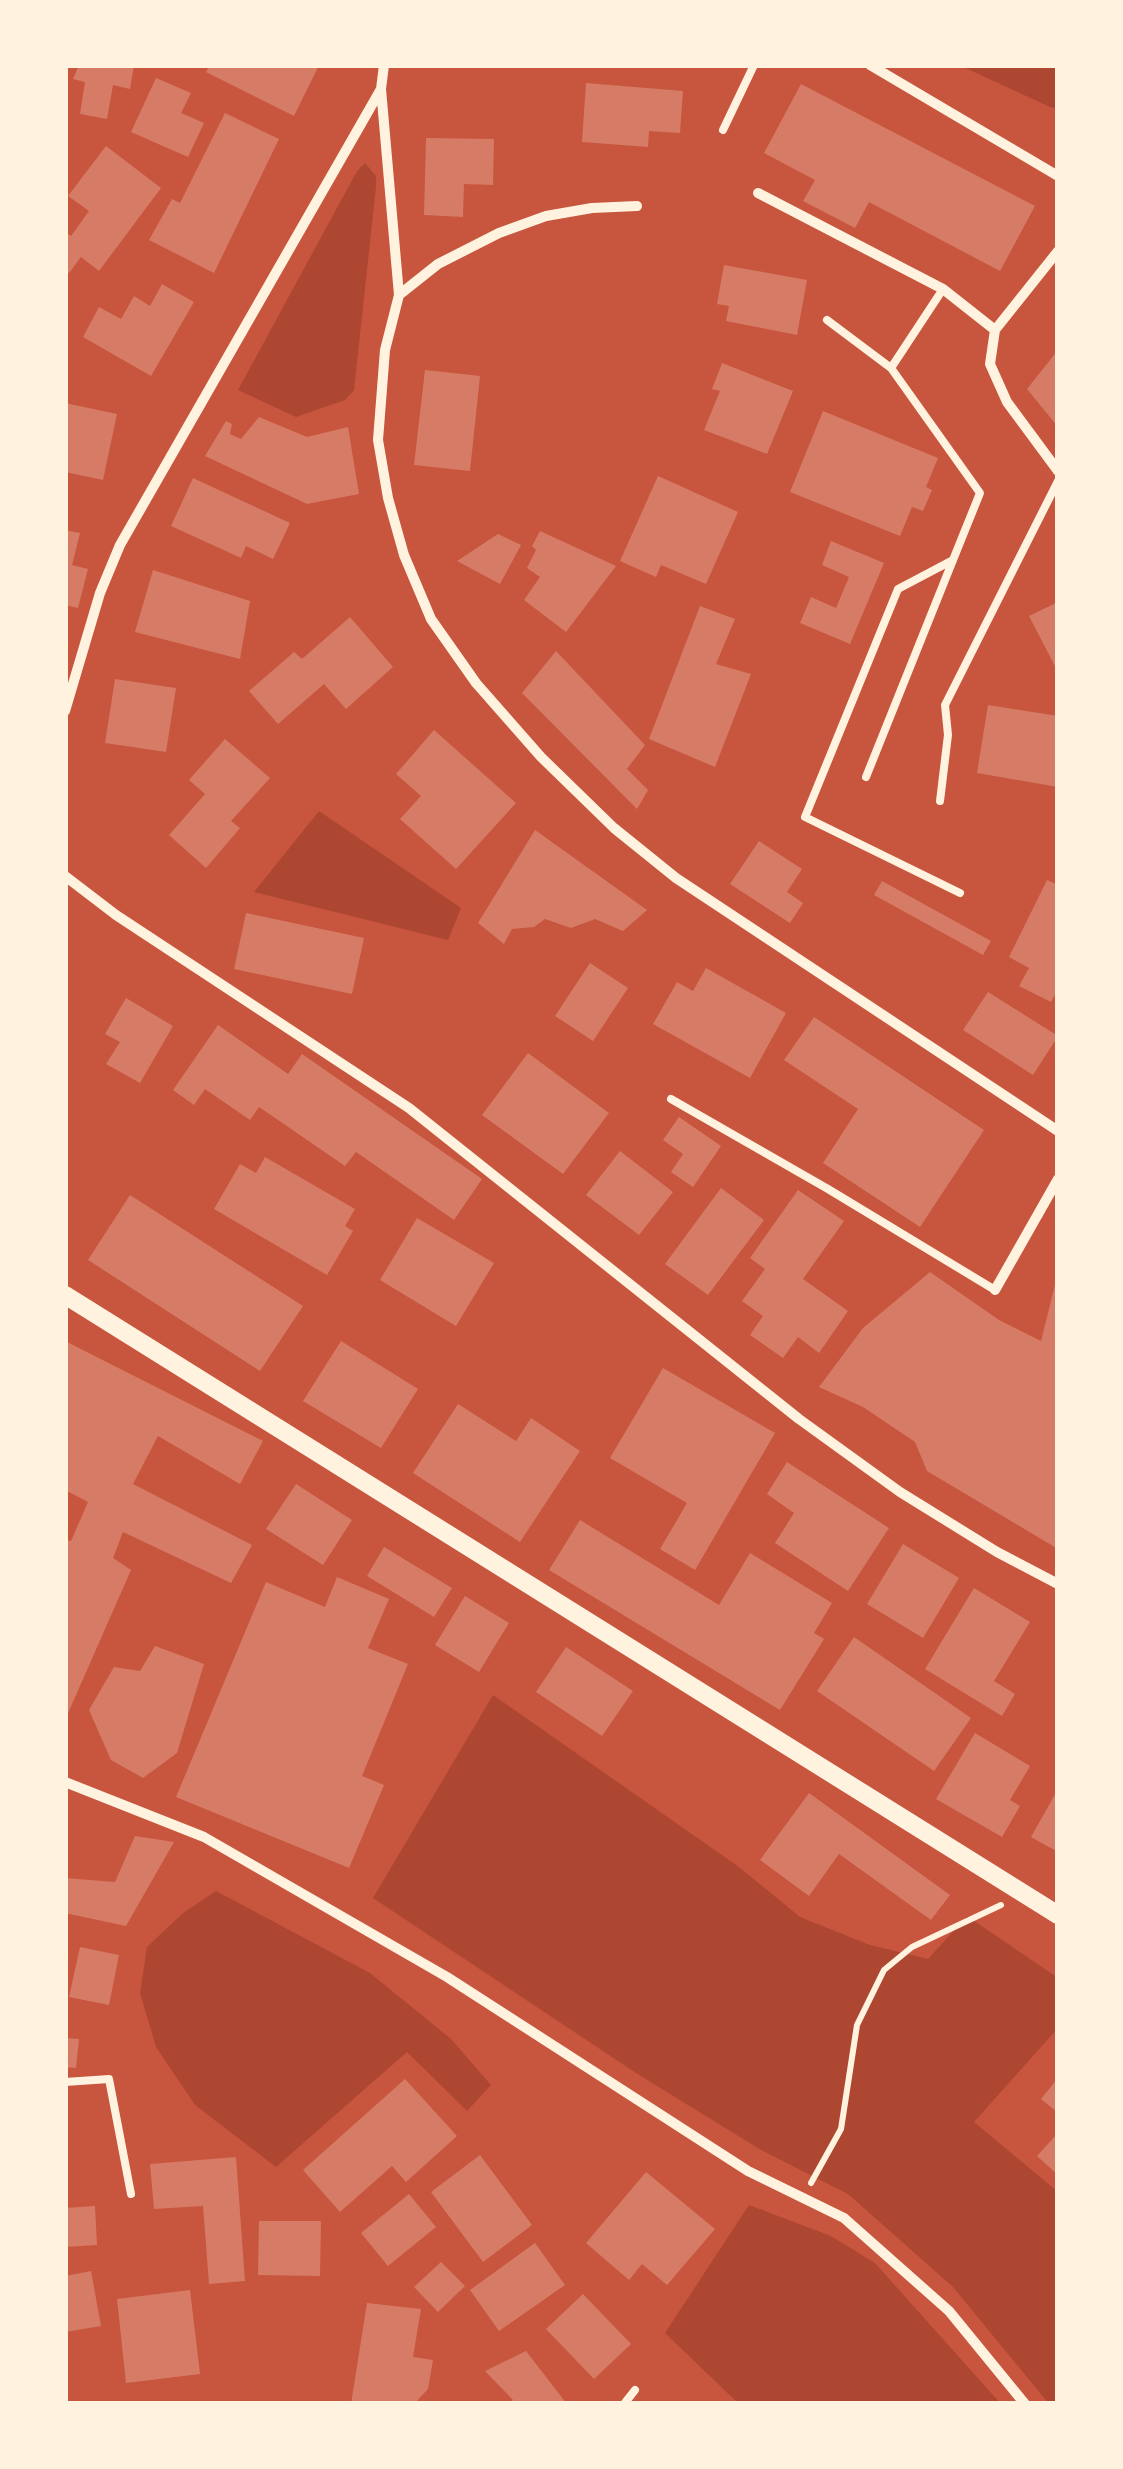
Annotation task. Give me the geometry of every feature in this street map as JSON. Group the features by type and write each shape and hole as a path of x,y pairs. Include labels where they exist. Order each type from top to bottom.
{"street":[{"path":"384,65 381,90 399,295 385,350 378,440 388,498 404,555 431,619 476,683 541,757 614,828 676,878 1058,1131"},
{"path":"870,65 1058,176"},
{"path":"65,710 100,593 120,545 381,90"},
{"path":"758,192 943,289 995,330"},
{"path":"399,295 438,264 499,234 562,214 636,206"},
{"path":"1058,251 995,330 990,364 1007,402 1058,471"},
{"path":"65,876 116,915 410,1108 799,1419 900,1492 997,1552 1058,1584"},
{"path":"994,1290 1058,1179"},
{"path":"65,1295 1058,1915"},
{"path":"65,1782 204,1837 447,1977 748,2171 844,2218 949,2311 1026,2404"}],"lane":[{"path":"723,130 754,65"},
{"path":"891,368 943,289"},
{"path":"826,320 891,368 980,493 866,776"},
{"path":"940,800 948,735 945,705 1058,481"},
{"path":"952,560 898,589 805,817 960,893"},
{"path":"671,1099 994,1290"},
{"path":"65,2082 109,2079 131,2194"},
{"path":"624,2404 636,2390"}],"path":[{"path":"803,2196 841,2129 857,2025 884,1970 912,1947 1025,1894"}],"shaded area":[{"path":"959,65 1058,65 1058,109 1050,107"},
{"path":"365,163 376,176 376,187 354,390 345,400 296,417 238,390 357,171"},
{"path":"319,811 461,908 448,940 254,892"},
{"path":"493,1695 739,1867 800,1917 870,1945 928,1959 967,1916 1058,1978 1058,2028 974,2122 1058,2192 1058,2404 1049,2404 953,2287 848,2194 761,2150 636,2073 373,1898"},
{"path":"216,1891 370,1973 451,2039 491,2085 467,2111 407,2052 276,2167 195,2105 156,2047 140,1993 147,1947 183,1913"},
{"path":"749,2205 831,2236 875,2263 1001,2404 739,2404 665,2333"}],"building":[{"path":"79,65 134,65 130,89 113,85 107,119 80,114 85,82 73,79"},
{"path":"210,65 319,65 294,116 206,72"},
{"path":"156,78 191,93 181,113 204,123 188,157 131,132"},
{"path":"586,83 683,91 680,133 649,131 648,147 582,142"},
{"path":"801,84 1035,206 1000,271 869,202 855,228 803,201 815,180 764,153"},
{"path":"225,113 279,139 214,273 149,240 172,199 180,203"},
{"path":"426,138 494,139 493,185 464,184 463,217 424,215"},
{"path":"106,146 161,188 99,271 81,257 69,273 65,270 65,232 71,236 89,211 68,196"},
{"path":"724,265 807,280 797,335 726,321 729,306 717,304"},
{"path":"162,284 194,302 151,376 83,337 99,307 121,319 134,296 150,306"},
{"path":"1058,350 1058,427 1027,389"},
{"path":"722,363 793,391 767,454 704,430 720,391 712,389"},
{"path":"425,370 480,376 470,471 414,465"},
{"path":"65,403 117,414 103,480 65,472"},
{"path":"823,411 938,458 926,487 932,490 923,511 912,507 900,536 790,492"},
{"path":"259,417 307,437 348,427 359,494 307,504 205,456 226,421 232,424 230,434 241,439"},
{"path":"658,476 738,512 706,584 661,565 656,577 620,561"},
{"path":"193,478 290,523 273,559 246,546 241,558 171,526"},
{"path":"65,530 80,533 72,565 88,569 78,608 65,605"},
{"path":"540,531 616,566 566,632 524,600 540,577 527,568"},
{"path":"498,534 521,545 500,584 457,561"},
{"path":"831,541 884,563 850,644 800,623 811,597 836,608 849,577 822,565"},
{"path":"153,570 250,601 240,659 135,632"},
{"path":"1058,602 1058,672 1029,616"},
{"path":"700,606 735,619 716,664 751,674 715,767 649,739"},
{"path":"350,617 393,667 346,709 324,684 278,724 249,691 294,652 302,659"},
{"path":"556,651 645,745 627,769 648,790 637,809 522,693"},
{"path":"115,679 176,688 166,752 105,743"},
{"path":"988,705 1058,716 1058,787 977,773"},
{"path":"434,730 516,803 456,869 400,819 421,796 396,774"},
{"path":"225,739 270,778 231,821 240,828 206,868 169,835 205,794 189,780"},
{"path":"535,830 647,910 623,931 595,919 571,928 545,919 534,927 512,929 504,944 478,923"},
{"path":"759,841 802,869 787,892 803,903 790,923 730,884"},
{"path":"1047,880 1058,885 1058,988 1051,1002 1019,986 1029,968 1009,957"},
{"path":"882,881 991,941 983,955 874,895"},
{"path":"246,913 364,938 352,994 234,969"},
{"path":"590,963 628,988 593,1041 555,1016"},
{"path":"706,968 786,1013 750,1078 653,1024 677,982 693,991"},
{"path":"988,992 1058,1036 1033,1075 963,1030"},
{"path":"126,998 173,1026 140,1083 106,1064 120,1042 105,1034"},
{"path":"814,1017 984,1130 920,1227 823,1163 858,1109 784,1060"},
{"path":"218,1025 288,1074 302,1054 482,1179 454,1220 356,1152 345,1166 259,1107 250,1120 205,1089 194,1105 173,1090"},
{"path":"528,1053 609,1113 563,1174 482,1115"},
{"path":"679,1117 721,1146 693,1187 671,1172 683,1154 663,1140"},
{"path":"620,1151 673,1192 639,1235 586,1195"},
{"path":"265,1157 355,1209 345,1226 353,1231 327,1275 214,1209 240,1164 256,1173"},
{"path":"721,1188 764,1220 708,1295 665,1264"},
{"path":"798,1190 844,1221 803,1279 848,1311 819,1353 798,1337 783,1358 750,1335 763,1316 742,1301 765,1269 750,1258"},
{"path":"130,1195 303,1306 260,1371 88,1260"},
{"path":"417,1218 494,1263 456,1326 380,1280"},
{"path":"930,1272 999,1320 1041,1341 1058,1273 1058,1549 927,1471 915,1442 863,1407 819,1387 863,1328"},
{"path":"65,1341 263,1441 240,1484 158,1436 133,1484 252,1545 231,1583 123,1532 113,1558 131,1570 65,1720 65,1540 71,1541 88,1502 65,1490"},
{"path":"341,1341 418,1389 381,1448 303,1401"},
{"path":"663,1368 775,1433 695,1570 660,1549 687,1503 610,1458"},
{"path":"458,1404 516,1441 531,1418 580,1451 520,1542 413,1473"},
{"path":"787,1462 889,1528 848,1591 775,1543 794,1513 767,1494"},
{"path":"296,1484 352,1520 323,1565 266,1529"},
{"path":"580,1520 719,1605 750,1553 832,1603 814,1633 824,1639 780,1710 549,1570"},
{"path":"903,1544 959,1578 923,1638 867,1604"},
{"path":"384,1547 452,1588 434,1617 367,1576"},
{"path":"337,1577 389,1599 368,1648 408,1664 362,1776 384,1785 349,1868 176,1797 266,1582 325,1607"},
{"path":"974,1588 1030,1622 994,1681 1015,1694 1002,1716 925,1669"},
{"path":"465,1596 509,1623 479,1672 435,1645"},
{"path":"854,1637 971,1718 934,1771 817,1691"},
{"path":"155,1646 204,1664 177,1753 143,1778 111,1760 89,1710 114,1667 140,1671"},
{"path":"566,1647 633,1691 602,1736 536,1692"},
{"path":"975,1733 1030,1766 1010,1800 1020,1806 1002,1837 936,1799"},
{"path":"1058,1789 1058,1852 1031,1837"},
{"path":"809,1793 950,1895 931,1920 839,1854 809,1896 760,1860"},
{"path":"135,1836 174,1842 126,1926 65,1913 65,1878 115,1882"},
{"path":"80,1947 119,1955 109,2005 69,1997"},
{"path":"65,2038 79,2039 76,2068 65,2067"},
{"path":"1058,2078 1058,2113 1041,2099"},
{"path":"405,2079 457,2136 406,2182 392,2166 340,2212 303,2170"},
{"path":"1058,2133 1058,2175 1037,2156"},
{"path":"480,2155 532,2225 483,2262 431,2192"},
{"path":"236,2157 245,2281 209,2284 203,2206 154,2209 150,2164"},
{"path":"646,2172 715,2229 667,2285 642,2264 629,2280 586,2243"},
{"path":"409,2194 436,2227 388,2266 361,2233"},
{"path":"95,2206 97,2245 65,2247 65,2208"},
{"path":"259,2221 321,2221 320,2276 258,2275"},
{"path":"535,2243 565,2285 499,2331 470,2290"},
{"path":"441,2262 465,2286 438,2312 414,2287"},
{"path":"91,2271 101,2326 65,2332 65,2276"},
{"path":"190,2290 200,2374 126,2383 117,2299"},
{"path":"583,2294 631,2344 594,2379 546,2329"},
{"path":"367,2303 421,2309 413,2357 433,2360 428,2389 414,2404 351,2404"},
{"path":"526,2351 567,2404 508,2404 513,2400 485,2371"}]}
